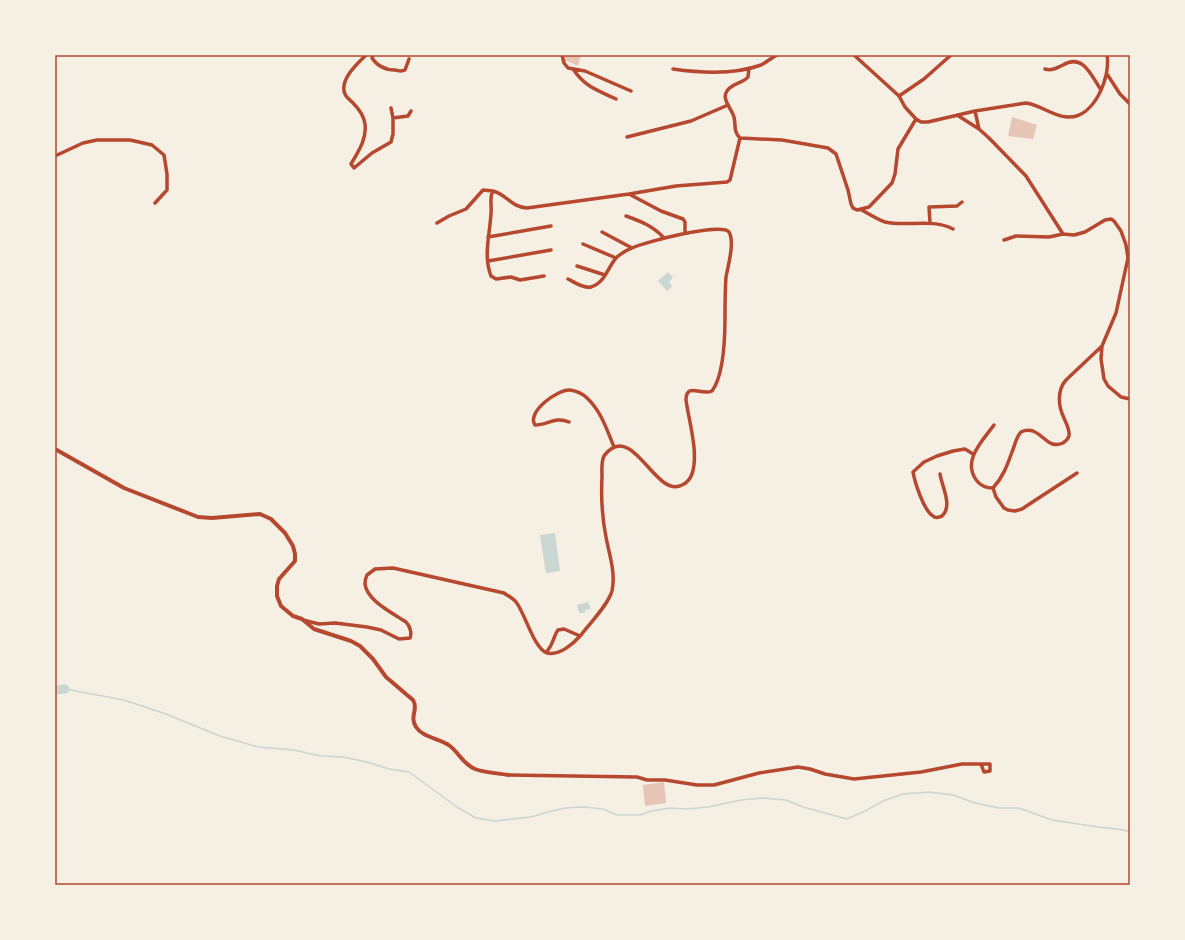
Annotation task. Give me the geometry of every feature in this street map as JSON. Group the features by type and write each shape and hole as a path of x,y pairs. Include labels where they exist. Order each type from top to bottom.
{"street":[{"path":"366,55 345,79 343,88 345,95 361,111 365,124 365,132 360,149 351,164 354,168 372,153 391,142 393,134 393,118 391,108"},
{"path":"373,55 372,58 378,65 391,70 405,70 409,59"},
{"path":"562,55 568,68 585,71 631,91"},
{"path":"673,70 719,72 749,68 761,65 777,55"},
{"path":"854,55 899,96 905,107 916,119 921,122 928,122 975,110 1026,103 1034,104 1053,115 1070,118 1084,112 1090,107 1101,90 1107,74 1107,55"},
{"path":"899,96 924,79 951,55"},
{"path":"1045,69 1053,69 1072,60 1077,61 1090,73 1101,90"},
{"path":"749,68 748,77 726,91 725,96 734,116 735,132 740,138 782,140 828,148 836,154 853,208 862,210 884,222 900,224 930,223 946,225 953,228"},
{"path":"572,69 580,80 616,99"},
{"path":"1107,74 1120,94 1130,104"},
{"path":"627,137 691,121 728,105"},
{"path":"975,110 979,129"},
{"path":"393,118 408,116 411,111"},
{"path":"957,115 979,129 1026,176 1063,234"},
{"path":"862,210 874,203 894,179 898,148 916,119"},
{"path":"437,223 466,209 483,190 497,192 513,204 520,207 629,194 676,186 727,182 730,180 740,138"},
{"path":"55,156 83,143 97,140 130,140 152,145 164,155 168,184 167,190 155,204"},
{"path":"493,192 491,195 491,215 488,237 488,260 490,274 493,278 511,277 520,280 544,276"},
{"path":"629,194 661,211 683,219 685,222 685,233"},
{"path":"930,223 929,207 957,206 962,202"},
{"path":"626,216 649,225 663,237"},
{"path":"1004,240 1016,236 1049,238 1063,234 1074,235 1085,232 1105,220 1111,219 1114,221 1121,231 1129,260 1116,313 1102,346 1101,370 1104,379 1114,393 1121,397 1130,398"},
{"path":"488,237 550,226"},
{"path":"55,449 124,488 198,517 212,518 260,514 272,518 285,533 293,546 295,554 294,561 279,579 277,586 277,596 281,606 293,616 319,624 335,623 367,627 381,630 399,639 410,638 411,634 409,625 378,604 368,593 365,584 367,575 375,569 393,568 504,593 516,602 539,646 546,652 564,649 580,636 607,602 612,592 612,570 604,519 602,462 604,456 614,447 618,446 629,449 663,482 674,487 684,485 691,476 694,464 694,452 686,396 687,392 692,390 712,391 718,374 724,350 726,277 731,239 729,233 724,230 685,233 663,237 632,248 616,258 598,283 590,287 587,288 568,280"},
{"path":"602,232 632,248"},
{"path":"584,244 616,258"},
{"path":"488,260 550,250"},
{"path":"577,266 605,275"},
{"path":"993,488 1000,481 1021,432 1029,430 1032,431 1053,445 1067,440 1069,437 1069,431 1062,415 1059,402 1060,390 1066,380 1102,346"},
{"path":"569,422 556,419 539,425 533,422 532,418 539,408 555,395 565,390 577,392 587,398 596,409 614,447"},
{"path":"993,488 984,487 977,481 974,477 971,464 973,454 994,425"},
{"path":"940,474 947,503 947,510 942,516 936,518 932,516 925,507 915,482 913,472 924,462 953,451 965,449 973,454"},
{"path":"993,488 996,497 1004,508 1015,511 1026,506 1077,473"},
{"path":"302,619 314,629 351,641 360,646 373,659 386,676 413,700 416,705 412,718 413,722 422,733 440,740 451,747 472,768 484,771 508,775 637,777 647,780 665,780 714,785 759,773 798,767 810,769 823,774 854,779 921,772 962,764 982,764"},
{"path":"546,652 553,644 558,630 564,629 580,636"}],"shaded area":[{"path":"668,272 673,277 669,282 672,286 667,291 658,281"},
{"path":"555,533 560,571 546,573 540,535"},
{"path":"588,602 591,609 585,610 585,613 579,613 577,605"}],"building":[{"path":"565,55 581,55 578,66 565,60"},
{"path":"1012,117 1037,125 1033,139 1008,136"},
{"path":"664,782 666,803 645,806 643,785"}],"waterway":[{"path":"65,689 124,700 166,714 220,736 258,747 294,750 321,756 343,757 367,762 389,769 409,772 457,807 476,818 495,821 531,817 565,808 584,807 603,809 617,815 640,815 651,811 670,808 687,809 708,807 741,800 762,798 786,800 803,807 847,819 883,801 903,794 929,792 953,795 975,803 999,808 1019,808 1052,820 1130,832"},
{"path":"55,690 65,689"}]}
